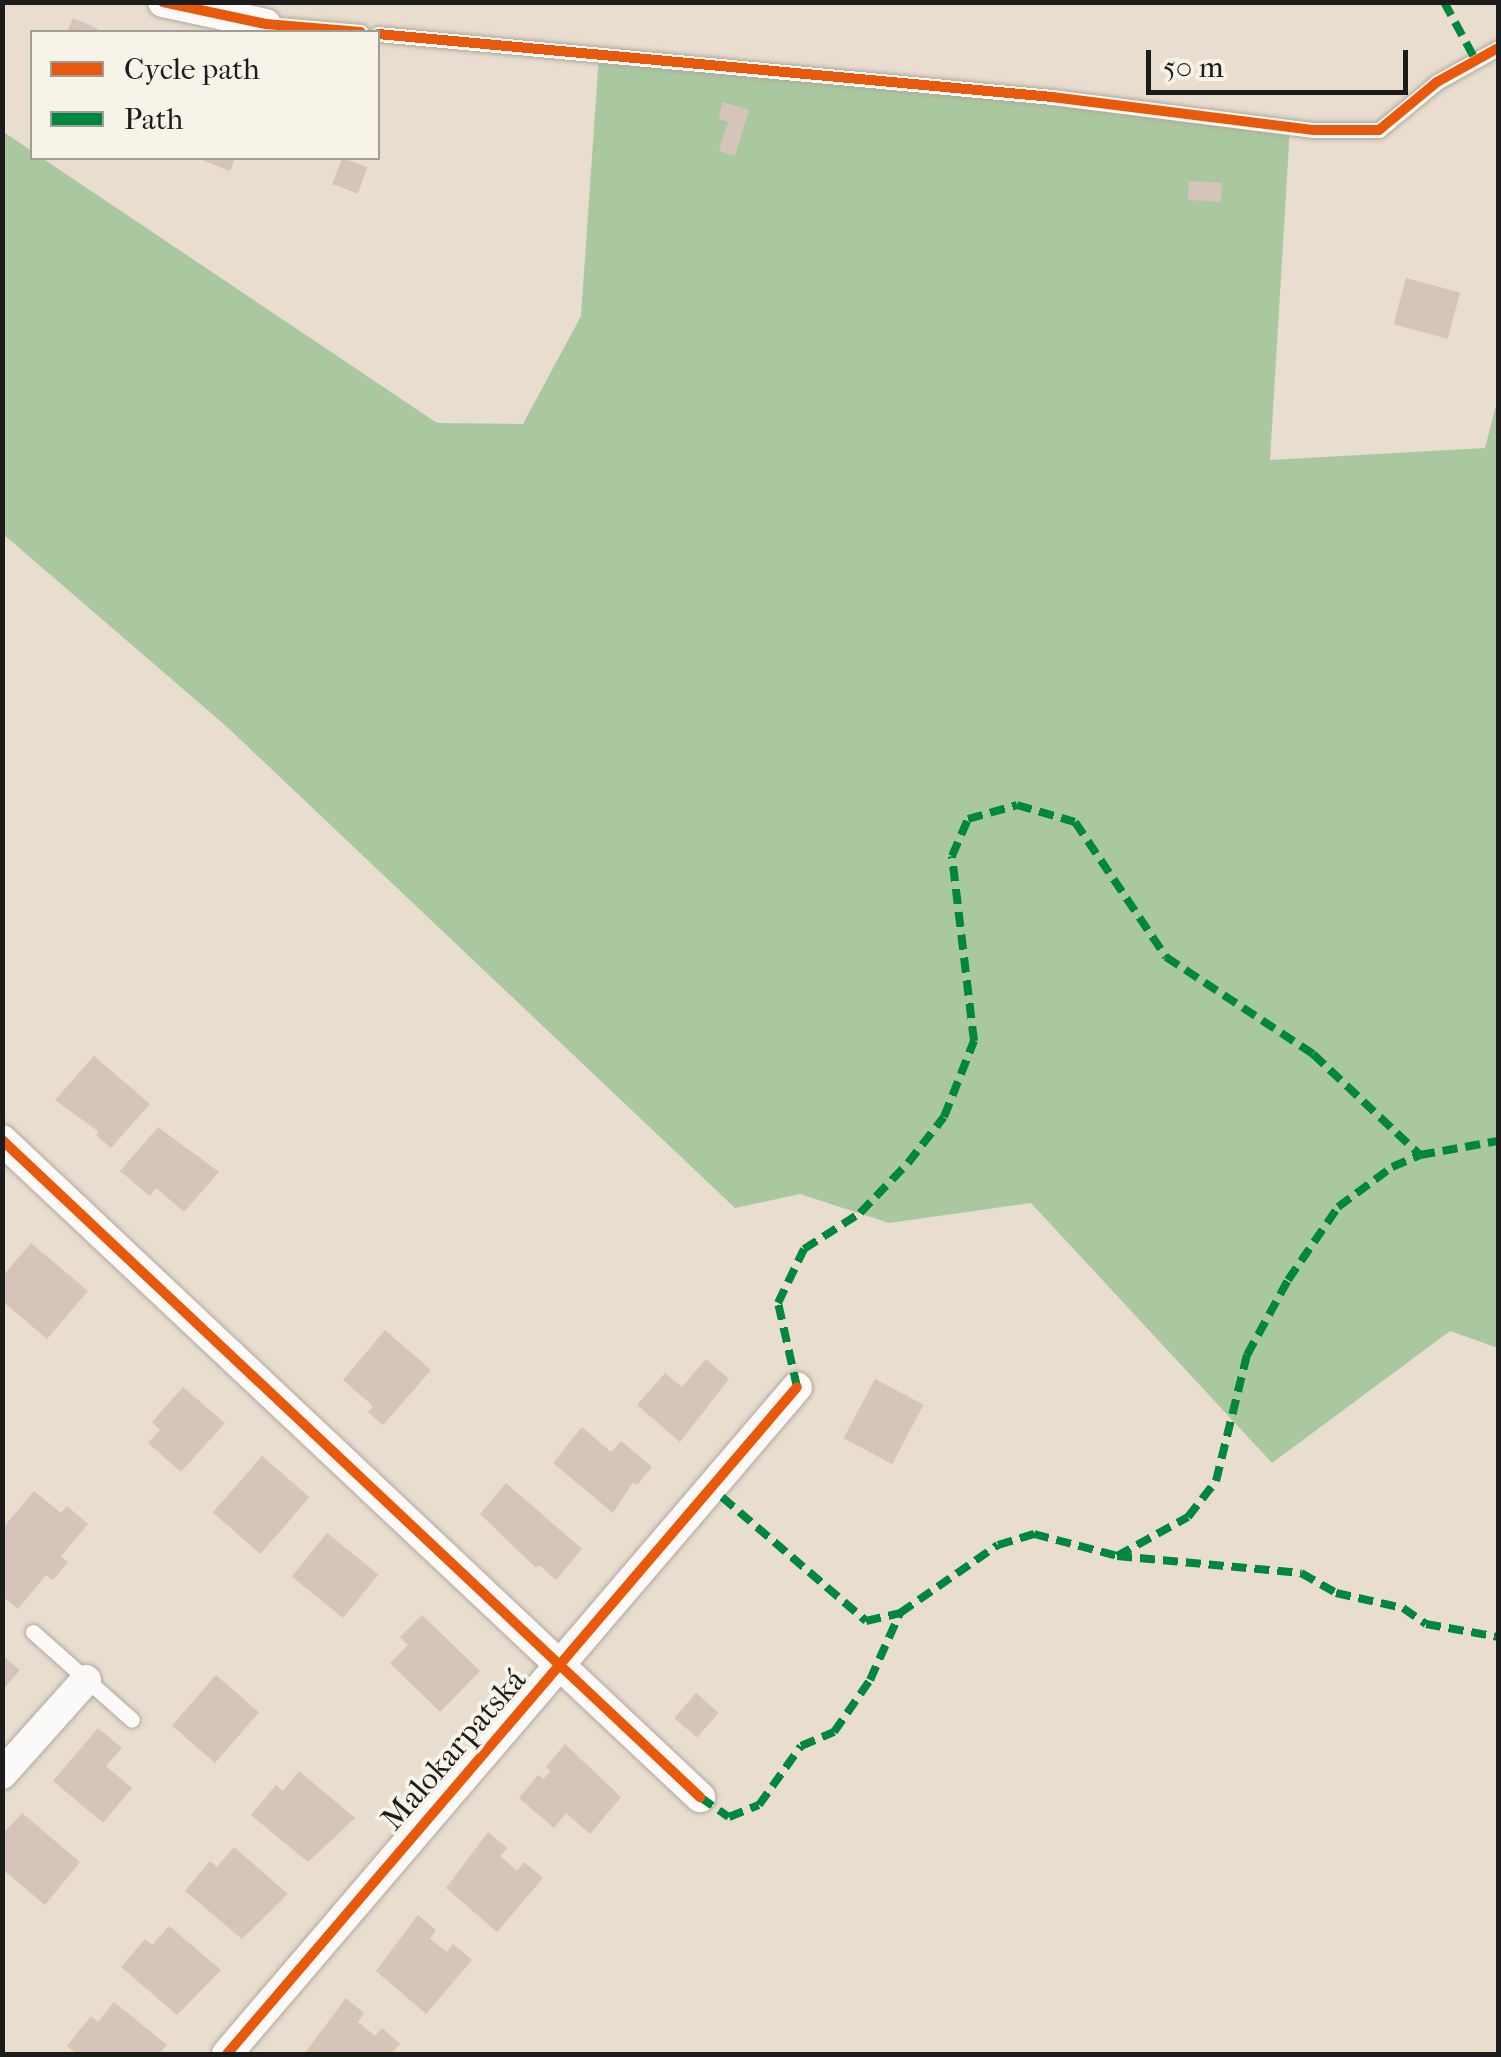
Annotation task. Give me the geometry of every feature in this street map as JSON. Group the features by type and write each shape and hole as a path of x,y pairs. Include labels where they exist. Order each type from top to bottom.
{"street":[{"path":"163,2 266,24"},
{"path":"2,1140 700,1796"},
{"name":"Malokarpatská","path":"227,2054 797,1387"},
{"path":"2,1774 86,1680"}],"lane":[{"path":"266,24 337,30"},
{"path":"380,34 1052,97 1314,130 1378,130 1437,82 1498,48"},
{"path":"33,1632 132,1720"}],"green space":[{"path":"599,55 1290,127 1270,460 1485,448 1498,398 1498,1348 1450,1331 1272,1463 1031,1203 889,1223 800,1194 735,1208 226,726 3,534 2,131 30,150 30,160 45,160 437,423 523,424 581,316"}],"building":[{"path":"73,18 98,29 98,30 68,30"},
{"path":"723,102 749,110 735,156 719,151 728,122 718,119"},
{"path":"202,160 234,160 230,171"},
{"path":"341,160 367,167 358,194 332,184"},
{"path":"1189,181 1222,183 1221,202 1188,200"},
{"path":"1406,278 1460,292 1448,339 1394,324"},
{"path":"94,1056 150,1104 111,1148 96,1135 99,1132 55,1100"},
{"path":"158,1127 219,1172 184,1212 156,1188 150,1196 120,1171"},
{"path":"31,1243 88,1291 47,1339 2,1301 2,1277"},
{"path":"385,1330 431,1370 383,1425 368,1412 373,1406 343,1380"},
{"path":"706,1359 729,1379 680,1442 637,1405 665,1373 682,1387"},
{"path":"875,1379 924,1405 892,1464 844,1438"},
{"path":"183,1387 225,1423 181,1472 148,1443 160,1430 152,1422"},
{"path":"582,1427 611,1452 621,1441 652,1467 637,1485 633,1482 613,1513 553,1463"},
{"path":"262,1456 310,1497 260,1554 213,1513"},
{"path":"506,1483 582,1549 556,1580 539,1565 536,1568 480,1514"},
{"path":"34,1491 61,1513 67,1506 88,1524 61,1556 68,1562 53,1580 46,1575 18,1609 2,1596 2,1529"},
{"path":"327,1533 378,1575 343,1618 292,1577"},
{"path":"422,1615 480,1671 440,1712 390,1663 408,1645 400,1637"},
{"path":"2,1655 20,1670 2,1691"},
{"path":"216,1675 259,1712 215,1763 172,1726"},
{"path":"696,1693 719,1713 697,1738 674,1718"},
{"path":"98,1728 122,1748 106,1766 132,1788 103,1823 53,1781"},
{"path":"565,1744 621,1797 590,1834 566,1813 554,1828 519,1798 538,1775 543,1779 551,1771 546,1767"},
{"path":"299,1771 355,1818 308,1862 251,1815 276,1785 283,1791"},
{"path":"22,1813 80,1862 45,1905 2,1869 2,1835"},
{"path":"488,1832 507,1848 500,1856 517,1871 524,1862 543,1878 497,1932 446,1888"},
{"path":"234,1847 288,1894 242,1939 185,1891 210,1861 217,1867"},
{"path":"418,1915 436,1930 430,1939 447,1952 453,1944 472,1960 426,2014 376,1971"},
{"path":"169,1926 221,1970 177,2015 121,1967 145,1939 152,1945"},
{"path":"346,1998 364,2013 358,2022 375,2036 382,2028 400,2044 391,2054 304,2054"},
{"path":"114,2002 167,2045 159,2054 77,2054 67,2046 91,2016 98,2022"}],"marked path":[{"path":"1444,2 1476,61"},
{"path":"797,1387 778,1303 804,1249 860,1213 908,1163 944,1117 974,1041 952,856 968,819 1017,805 1075,822 1166,957 1313,1054 1420,1155"},
{"path":"1117,1556 1188,1517 1216,1481 1247,1355 1288,1280 1338,1207 1392,1167 1420,1155 1498,1141"},
{"path":"722,1497 866,1621 900,1613"},
{"path":"700,1797 729,1817 759,1805 801,1746 834,1732 870,1680 900,1613 998,1545 1034,1534 1117,1556 1301,1573 1336,1593 1403,1608 1426,1624 1498,1637"}],"cycle path":[{"path":"163,2 266,24 337,30"},
{"path":"380,34 1052,97 1314,130 1379,130 1437,82 1498,48"},
{"path":"2,1140 700,1797"},
{"path":"227,2054 797,1387"}]}
